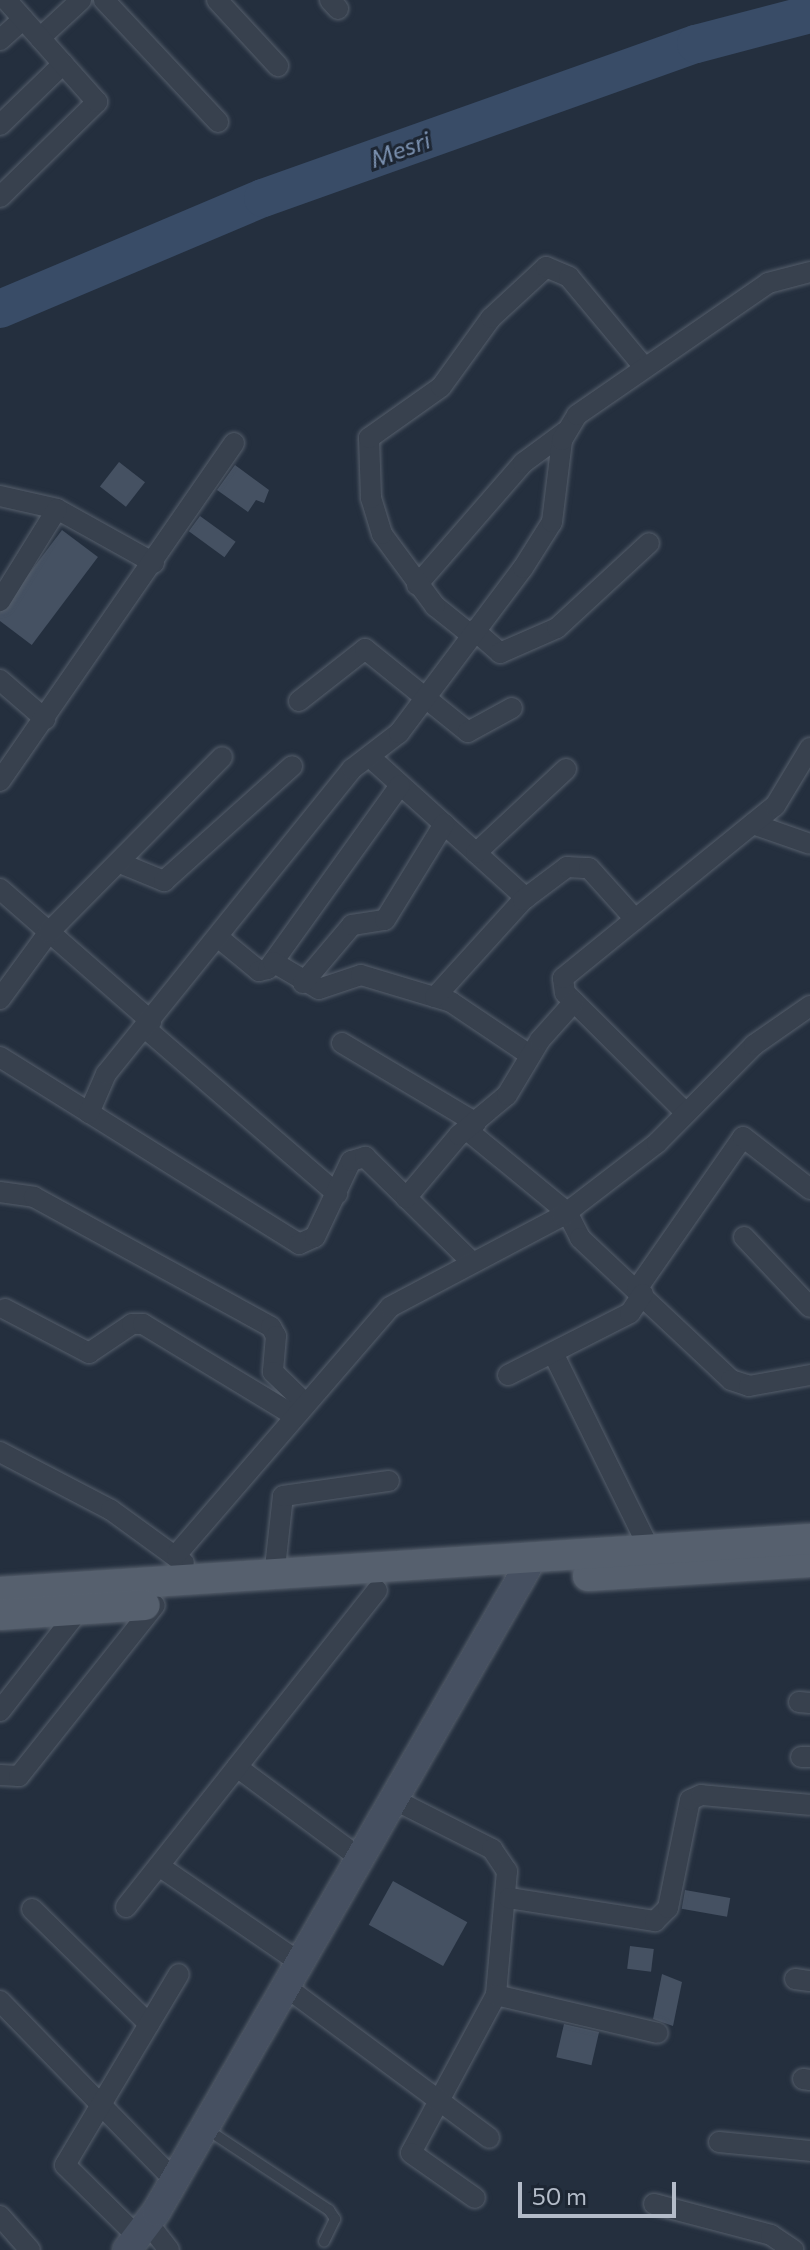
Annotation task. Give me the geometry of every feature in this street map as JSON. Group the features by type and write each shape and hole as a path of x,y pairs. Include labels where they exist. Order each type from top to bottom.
{"main road":[{"path":"0,1615 377,1590 650,1550 810,1539"},
{"path":"0,1592 274,1577 810,1562"}],"street":[{"path":"4,185 96,106 6,0"},
{"path":"40,38 81,0"},
{"path":"104,0 218,122"},
{"path":"217,0 278,66"},
{"path":"0,40 23,19"},
{"path":"0,125 63,64"},
{"path":"644,367 561,269 546,267 518,289 441,387 369,438 371,498 378,522 417,585 500,653 557,628 649,543"},
{"path":"417,585 523,463 565,432 577,415 768,283 810,272"},
{"path":"89,1113 106,1074 219,938 352,769 371,758 399,733 552,522 565,432"},
{"path":"0,781 154,563 234,443"},
{"path":"0,496 57,509 154,563"},
{"path":"0,601 57,509"},
{"path":"299,701 365,649 468,732 512,708"},
{"path":"0,680 45,719"},
{"path":"686,1113 574,1002 563,978 753,824 789,789 810,748"},
{"path":"0,999 60,923 222,757"},
{"path":"371,758 526,898"},
{"path":"120,863 164,881 292,766"},
{"path":"476,853 566,769"},
{"path":"219,938 259,971 273,962 400,785"},
{"path":"303,983 352,925 391,914 444,824"},
{"path":"753,824 810,844"},
{"path":"435,997 526,898 567,867 583,865 635,919"},
{"path":"0,889 60,923 148,1024 337,1194"},
{"path":"273,962 303,983 319,989 361,975 435,997 530,1055"},
{"path":"406,1198 472,1126 507,1095 530,1055 574,1002"},
{"path":"177,1554 299,1408 390,1307 561,1216 686,1113 754,1045 810,1006"},
{"path":"342,1043 472,1126 580,1238 640,1291 731,1380 749,1386 810,1375"},
{"path":"0,1057 299,1244 315,1237 357,1156 472,1262"},
{"path":"508,1375 630,1313 640,1291 743,1137 810,1189"},
{"path":"0,1192 34,1197 271,1327 276,1336 273,1372 299,1408"},
{"path":"744,1237 810,1307"},
{"path":"5,1309 89,1353 132,1324 143,1324 299,1408"},
{"path":"553,1353 650,1550"},
{"path":"0,1452 111,1510 177,1554 198,1582"},
{"path":"274,1577 279,1499 389,1481"},
{"path":"137,2236 175,2181 526,1570"},
{"path":"126,1907 377,1590"},
{"path":"0,1775 19,1776 155,1605"},
{"path":"0,1711 79,1610"},
{"path":"237,1767 361,1859"},
{"path":"509,1898 655,1921 668,1908 690,1800 701,1795 810,1805"},
{"path":"395,1800 492,1849 507,1871 509,1898 496,1995 411,2153 475,2198"},
{"path":"159,1866 293,1975 439,2102 489,2138"},
{"path":"32,1909 149,2024"},
{"path":"169,2250 137,2236 65,2165 99,2103 179,1974"},
{"path":"496,1995 658,2033"},
{"path":"0,2001 175,2181"},
{"path":"719,2142 810,2151"},
{"path":"654,2204 771,2235 793,2250"},
{"path":"0,2216 30,2250"}],"lane":[{"path":"205,2128 329,2210 335,2219 324,2242"}],"building":[{"path":"119,462 145,482 126,507 100,486"},
{"path":"235,465 269,490 264,503 256,500 248,512 217,490"},
{"path":"200,516 236,542 224,557 189,531"},
{"path":"62,530 98,557 32,645 0,621 0,612"},
{"path":"393,1881 467,1922 443,1966 369,1925"},
{"path":"685,1890 730,1898 727,1917 682,1909"},
{"path":"630,1946 654,1949 651,1972 627,1969"},
{"path":"662,1974 682,1982 673,2026 653,2019"},
{"path":"564,2024 599,2032 591,2065 556,2057"}],"waterway":[{"name":"Mesri","path":"0,309 263,198 696,44 810,14"}]}
